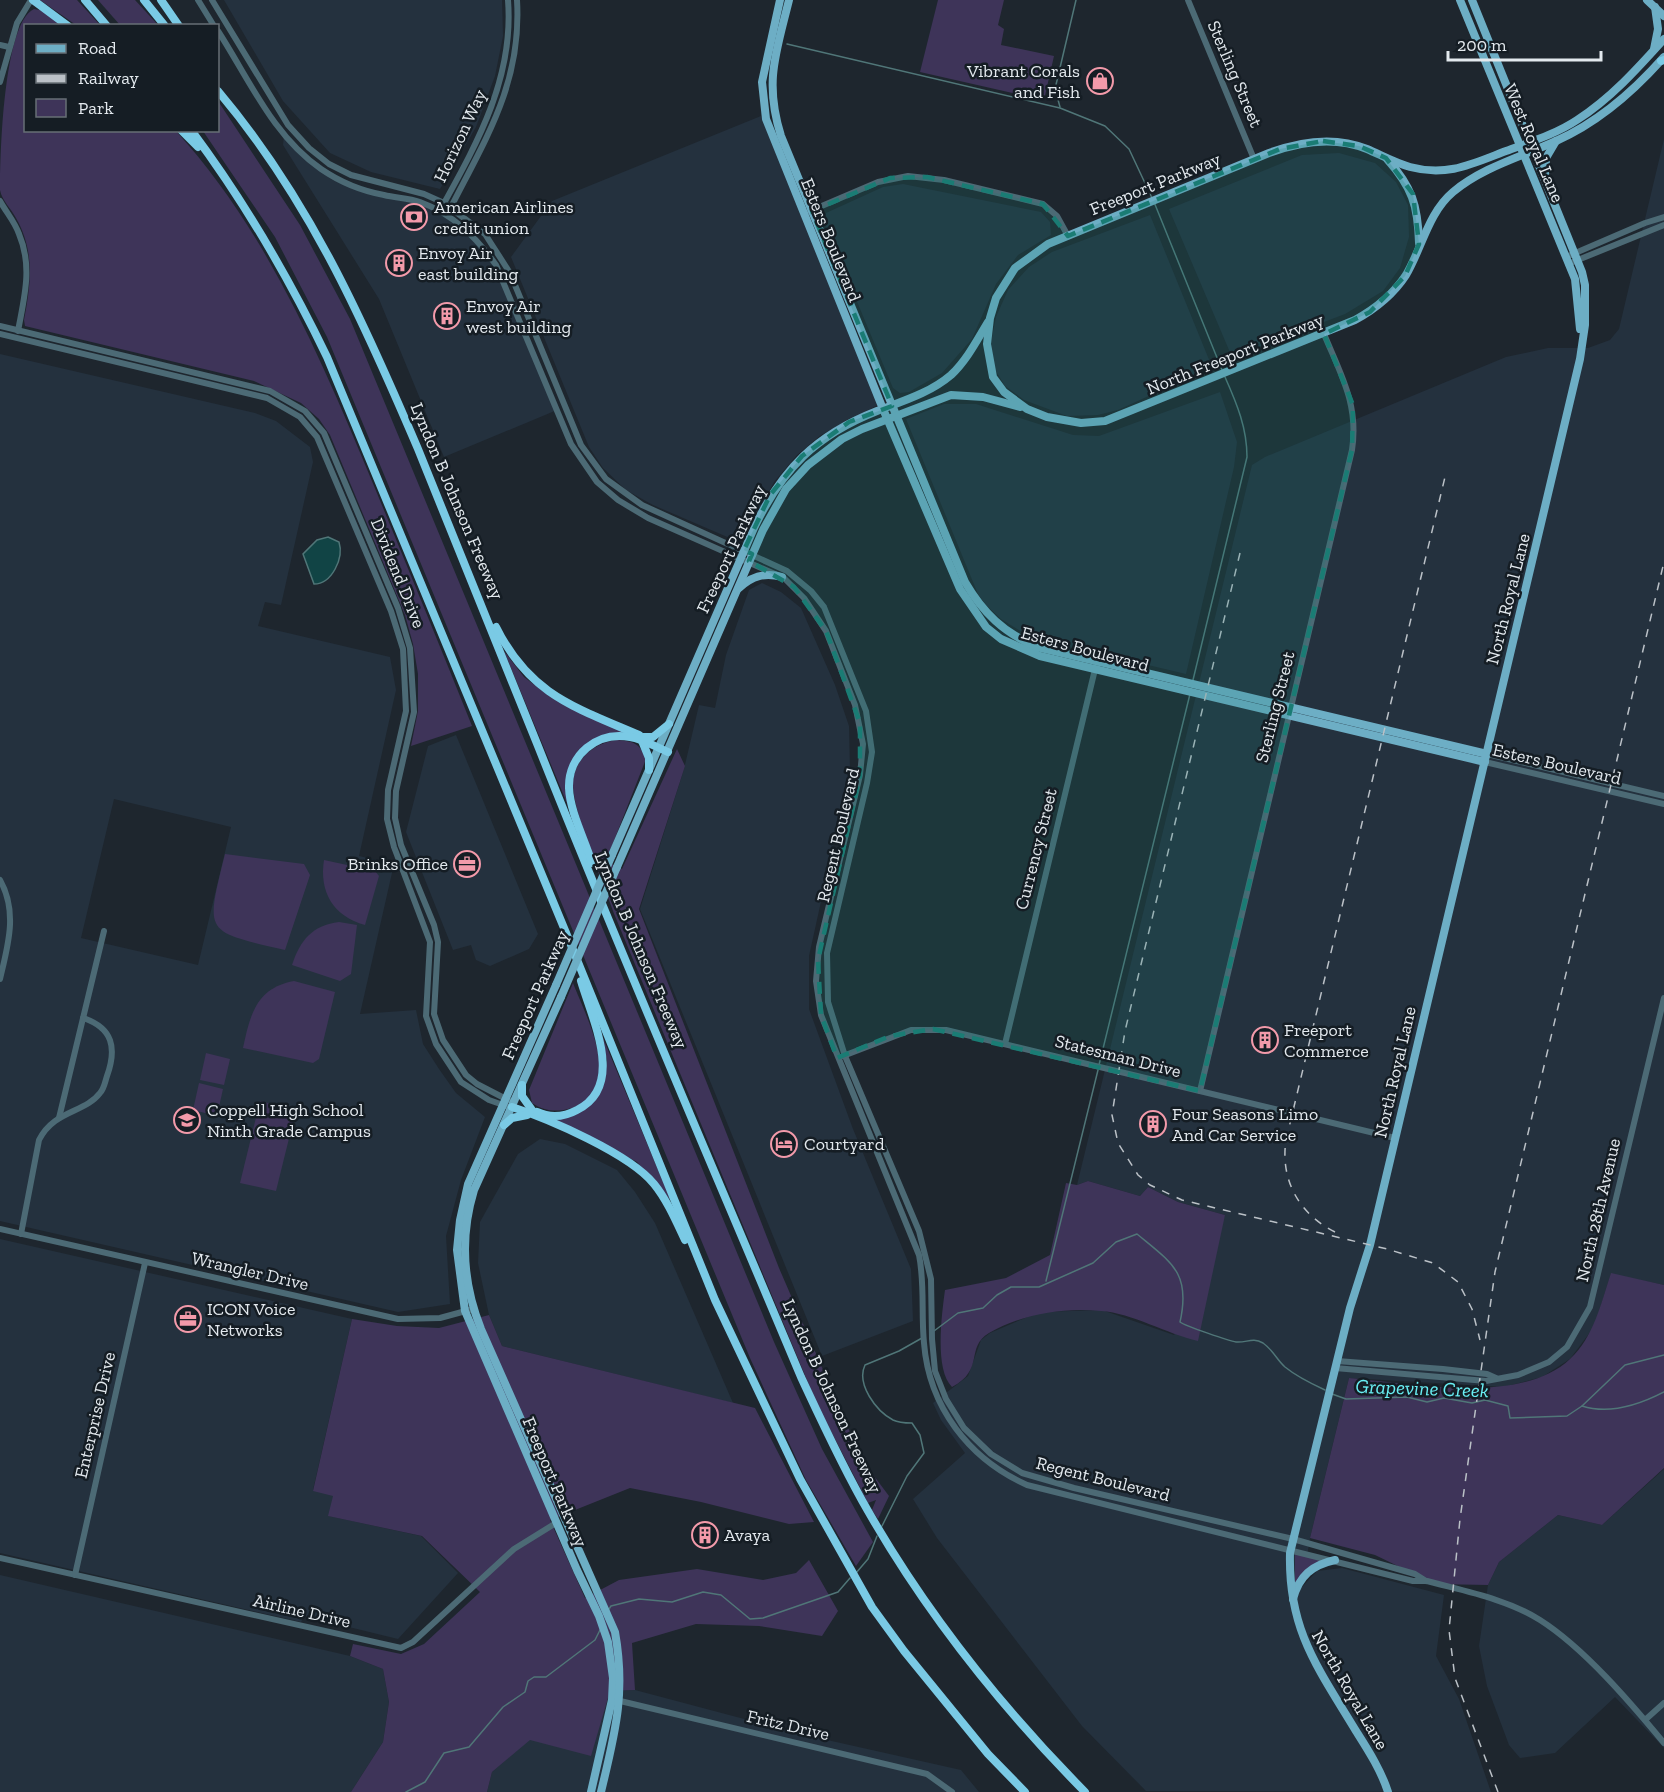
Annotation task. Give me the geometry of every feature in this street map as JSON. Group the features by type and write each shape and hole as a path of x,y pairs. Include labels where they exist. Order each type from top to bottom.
{"highway":[{"path":"32,0 65,24"},
{"path":"85,0 105,24"},
{"path":"144,0 163,24"},
{"path":"161,0 178,24"},
{"name":"Lyndon B Johnson Freeway","path":"219,92 256,136 318,233 382,365 466,564 552,781 801,1377 868,1511 941,1623 1030,1734 1085,1792"},
{"path":"183,132 214,161"},
{"path":"192,132 214,161 292,288 327,357 569,940 715,1300"},
{"path":"466,564 507,649 525,672 553,696 669,750"},
{"path":"627,959 573,805 570,777 575,760 595,741 618,736 642,739 653,737 669,724"},
{"path":"642,739 650,758 649,770"},
{"path":"504,1125 519,1115 531,1113 552,1116 578,1110 592,1099 603,1076 601,1050 569,940"},
{"path":"522,1084 522,1096 531,1113"},
{"path":"509,1104 618,1154 648,1177 666,1202 800,1479 872,1607 941,1699 1020,1792"},
{"path":"1030,1734 1093,1792"},
{"path":"988,1754 1025,1792"}],"main road":[{"name":"Esters Boulevard","path":"780,0 762,82 763,105 892,406 892,417 964,582 986,613 1008,633 1022,640 1096,665 1486,758"},
{"name":"Esters Boulevard","path":"774,129 771,80 789,0"},
{"path":"1461,2 1472,0"},
{"name":"West Royal Lane","path":"1472,0 1530,147"},
{"path":"1647,0 1664,16"},
{"name":"West Royal Lane","path":"1461,2 1521,151 1571,259"},
{"path":"1654,7 1658,29 1654,50"},
{"path":"1419,244 1434,217 1452,193 1490,168 1576,121 1617,89 1664,39"},
{"path":"1530,147 1556,141 1581,128 1623,97 1663,59"},
{"path":"1617,89 1623,97"},
{"name":"Freeport Parkway","path":"465,1212 504,1125 509,1104 556,985 742,554 770,495 789,471 815,444 849,422 927,392 951,375 965,360 990,318 996,298 1016,268 1035,251 1290,146 1323,141 1359,146 1386,158"},
{"path":"1545,181 1546,158 1556,141"},
{"name":"North Royal Lane","path":"1388,1792 1367,1750 1308,1652 1299,1630 1292,1603 1291,1549 1332,1379 1370,1245 1580,359 1582,339 1578,291 1571,259 1545,181 1530,147"},
{"path":"1386,158 1408,167 1442,172 1473,166 1521,151"},
{"path":"1386,158 1413,194 1418,213 1419,244"},
{"name":"Esters Boulevard","path":"808,212 883,409 892,417"},
{"name":"North Freeport Parkway","path":"1027,409 1066,421 1105,421 1324,334 1370,312 1390,295 1406,276 1419,244"},
{"path":"990,318 987,344 993,377 1004,392 1027,409"},
{"name":"Freeport Parkway","path":"591,1792 616,1700 610,1655 589,1583 469,1310 457,1250 475,1167 522,1084 751,557 772,512 796,478 842,439 951,395 983,397 1027,409"},
{"path":"796,478 800,469 814,452 815,444"},
{"path":"736,591 757,576 765,574 782,577"},
{"path":"1292,1603 1297,1586 1306,1572 1318,1565 1335,1560"},
{"name":"Freeport Parkway","path":"589,1583 609,1614 618,1649 616,1700 601,1792"}],"street":[{"path":"0,82 17,23 32,0"},
{"path":"198,0 213,24"},
{"name":"Regent Boulevard","path":"212,0 288,125 309,148 329,164 351,175 424,194 447,205 485,234 510,273 575,431 594,465 613,485 634,500 742,554"},
{"name":"Horizon Way","path":"447,215 447,205 489,116 499,87 509,36 508,0"},
{"name":"Horizon Way","path":"439,211 447,205 493,128 508,89 518,37 517,0"},
{"name":"Sterling Street","path":"1188,0 1254,159"},
{"name":"Regent Boulevard","path":"219,33 275,123 295,147 320,168 353,186 420,202 447,215 475,238 496,265 571,444 597,482 618,500 642,515 751,557 795,577 824,607 863,703 872,752 867,783 827,952 828,1002 844,1056 920,1231 927,1255 933,1291 932,1372"},
{"path":"0,45 9,47"},
{"path":"499,87 508,89"},
{"path":"808,212 890,178 927,177 1043,204 1057,216 1068,236"},
{"path":"0,201 19,232 28,275 16,338"},
{"path":"1571,259 1644,223 1664,217"},
{"path":"1571,259 1664,225"},
{"name":"Dividend Drive","path":"0,326 258,387 282,397 305,411 324,433 406,627 410,648 414,712 395,806 397,832 434,925 434,1014 443,1040 466,1075 509,1104"},
{"name":"Dividend Drive","path":"0,334 256,395 279,404 300,417 317,437 394,620 403,649 406,711 387,806 389,833 434,942"},
{"name":"Sterling Street","path":"1200,1091 1289,711 1346,482 1355,434 1353,405 1324,334"},
{"path":"346,506 353,502"},
{"name":"Regent Boulevard","path":"751,557 782,577 799,593 826,631 855,705 863,740 860,775 818,960 816,981 821,1015 837,1058 919,1255 924,1280 923,1341 940,1396 953,1427 965,1442 996,1470 1027,1485 1413,1581 1427,1581"},
{"name":"Currency Street","path":"1005,1044 1096,665"},
{"name":"Esters Boulevard","path":"1486,758 1571,774 1664,796"},
{"name":"Esters Boulevard","path":"1486,758 1569,782 1664,804"},
{"path":"1569,782 1571,774"},
{"path":"408,882 415,879"},
{"path":"0,880 6,890 11,918 0,979"},
{"path":"60,1118 104,931"},
{"name":"North 28th Avenue","path":"1336,1365 1486,1381 1518,1375 1554,1358 1574,1339 1590,1307 1664,998"},
{"path":"21,1234 39,1140 45,1127 101,1093 109,1071 113,1052 110,1040 98,1023 83,1018"},
{"name":"Statesman Drive","path":"837,1058 890,1036 923,1029 946,1030 1395,1138"},
{"path":"874,1150 882,1147"},
{"name":"Wrangler Drive","path":"0,1229 398,1319 440,1318 469,1310"},
{"name":"Enterprise Drive","path":"75,1575 146,1263"},
{"path":"1336,1365 1443,1369 1487,1374 1496,1378"},
{"path":"1443,1369 1443,1378"},
{"name":"Regent Boulevard","path":"940,1396 975,1440 1001,1462 1022,1473 1074,1488 1293,1539 1415,1574 1427,1581 1471,1593 1538,1619 1566,1640 1646,1720 1664,1743"},
{"name":"Airline Drive","path":"0,1558 401,1648 413,1642 514,1549 561,1521"},
{"name":"Fritz Drive","path":"616,1700 927,1774 952,1792"},
{"path":"1646,1720 1664,1703"}],"highlighted area":[{"path":"1323,141 1359,146 1386,158 1413,194 1419,244 1405,276 1370,312 1324,334 1353,405 1352,450 1200,1091 933,1029 890,1036 837,1058 821,1015 818,960 860,775 860,723 826,631 794,587 749,561 752,554 744,550 770,495 802,456 849,422 892,406 812,211 890,178 927,177 1043,204 1068,236 1280,149"}],"shaded area":[{"path":"224,0 502,0 503,36 495,76 476,127 440,189 371,172 330,153 283,101"},
{"path":"761,116 878,405 821,435 797,455 774,482 744,539 739,542 653,505 626,490 603,468 589,447 511,257 552,201"},
{"path":"284,136 295,147 344,182 411,200 442,212 488,252 557,410 444,457 379,299 283,145"},
{"path":"1664,139 1664,1285 1611,1274 1594,1327 1570,1359 1542,1377 1504,1387 1349,1378 1310,1538 1302,1587 1317,1571 1342,1568 1444,1595 1436,1656 1459,1699 1491,1792 1146,1791 1082,1726 937,1538 913,1499 965,1453 941,1420 933,1403 968,1376 981,1340 990,1333 1039,1312 1102,1310 1174,1335 1225,1215 1178,1202 1148,1187 1140,1196 1088,1181 1077,1185 1252,465 1265,457 1506,357 1548,348 1588,348 1610,340 1619,329"},
{"path":"1339,153 1375,163 1396,182 1408,205 1409,237 1400,268 1383,291 1345,314 1232,357 1169,209 1302,155"},
{"path":"903,184 1041,212 1050,222 1051,235 1018,255 996,284 972,339 942,373 909,392 900,393 893,388 823,220 826,213 883,187"},
{"path":"1150,215 1212,367 1118,410 1098,415 1067,416 1024,400 1005,386 994,368 991,342 996,317 1008,290 1029,267 1052,252"},
{"path":"0,354 255,413 276,421 310,447 313,462 281,605 265,602 258,626 390,657 396,690 359,856 394,864 360,1014 416,1010 423,1044 439,1069 456,1093 485,1117 461,1180 446,1236 450,1304 398,1312 0,1221","holes":["114,799 231,827 198,965 81,938"]},
{"path":"1220,392 1237,442 1234,467 1186,674 1030,637 1001,619 986,605 978,594 906,419 944,404 976,404 1073,435 1099,436"},
{"path":"328,537 339,542 338,562 326,580 314,584 303,554 317,540"},
{"path":"762,583 781,592 801,608 835,685 849,726 850,770 809,956 809,1009 853,1129 911,1269 913,1321 822,1356 640,909 684,769 699,705 715,708 726,655 749,590"},
{"path":"456,735 538,934 529,949 490,966 476,960 471,945 453,950 406,832 428,746"},
{"path":"540,1139 565,1144 617,1170 635,1192 655,1223 733,1403 502,1346 489,1315 478,1263 480,1222 518,1154"},
{"path":"0,1239 352,1319 313,1490 334,1495 329,1516 421,1536 458,1573 398,1639 304,1616 301,1622 0,1553"},
{"path":"1664,1469 1664,1748 1615,1697 1555,1753 1520,1758 1509,1745 1487,1686 1479,1646 1488,1585 1499,1562 1558,1515 1602,1525"},
{"path":"0,1575 350,1656 383,1669 389,1702 383,1742 351,1792 0,1792"},
{"path":"635,1690 805,1735 961,1770 979,1792 487,1792 492,1772 530,1739 610,1691"}],"green space":[{"path":"40,0 77,0 99,24 75,24"},
{"path":"98,0 135,0 157,24 119,24"},
{"path":"938,0 1004,0 998,25 1004,29 1001,45 1054,56 1044,100 920,72"},
{"path":"34,9 40,10 61,24 24,24 24,132 177,132 209,170 238,212 265,255 313,345 374,486 472,726 411,746 418,711 418,674 405,615 330,435 319,419 301,403 254,381 25,326 30,281 29,255 22,230 0,190 5,93 16,39 24,19"},
{"path":"219,103 300,225 350,319 774,1342 822,1449 873,1542 856,1566 806,1480 750,1358 327,337 275,237 204,132 219,132"},
{"path":"504,651 524,677 548,695 627,732 575,756 571,813"},
{"path":"617,740 635,744 641,749 646,759 606,861 622,869 677,749 685,766 639,909 779,1268 862,1460 889,1496 878,1519 872,1510 876,1500 868,1503 816,1402 615,916 582,827 573,780 578,764 594,748"},
{"path":"225,854 304,864 310,875 285,950 225,933 217,925 214,915 215,900"},
{"path":"324,860 375,871 379,876 365,925 344,916 331,901 324,882"},
{"path":"339,922 357,925 351,974 340,981 292,965 299,948 309,935 322,926"},
{"path":"294,981 335,992 319,1059 313,1063 243,1048 252,1014 263,997 271,990"},
{"path":"573,983 593,1032 598,1051 597,1085 588,1099 572,1108 547,1110 532,1103 529,1090"},
{"path":"603,1038 671,1201 637,1162 553,1118 568,1116 603,1086 607,1060 601,1039"},
{"path":"206,1053 230,1059 224,1085 200,1080"},
{"path":"199,1083 223,1089 217,1116 193,1110"},
{"path":"260,1101 296,1110 276,1191 240,1183"},
{"path":"1088,1181 1140,1196 1148,1187 1178,1202 1225,1215 1198,1341 1113,1313 1073,1310 1044,1313 1015,1321 989,1333 978,1345 968,1373 952,1387 946,1379 941,1355 945,1290 1006,1278 1050,1255 1066,1183 1077,1185"},
{"path":"1611,1273 1664,1285 1664,1468 1602,1525 1558,1515 1499,1562 1488,1585 1435,1584 1375,1555 1310,1538 1349,1378 1464,1388 1494,1387 1523,1382 1549,1374 1570,1359 1585,1340 1596,1319"},
{"path":"489,1315 502,1346 755,1408 814,1522 789,1524 701,1502 630,1488 550,1520 585,1598 619,1580 697,1569 763,1580 796,1573 809,1560 838,1611 822,1636 759,1626 696,1624 632,1643 635,1690 610,1691 591,1756 530,1740 492,1772 487,1792 351,1792 383,1742 389,1702 383,1669 350,1656 353,1644 401,1654 424,1644 480,1592 422,1536 328,1516 333,1496 313,1491 352,1319 397,1326 439,1328"},
{"path":"1295,1554 1321,1560 1295,1586"}],"waterway":[{"path":"1060,107 1055,89 1076,0"},
{"path":"787,44 1060,108 1105,126 1129,149 1152,198"},
{"path":"1154,202 1222,370"},
{"path":"1193,680 1247,457 1243,426 1225,377"},
{"path":"1099,1065 1190,694"},
{"path":"1046,1281 1098,1070"},
{"name":"Grapevine Creek","path":"934,1331 958,1313 983,1308 997,1295 1011,1287 1039,1287 1093,1263 1116,1242 1137,1234 1176,1270 1183,1292 1180,1322 1232,1341 1256,1340 1263,1343 1289,1370 1325,1390"},
{"name":"Grapevine Creek","path":"882,1526 907,1476 924,1453 920,1435 912,1423 893,1420 874,1404 865,1388 863,1372 865,1365 899,1351 922,1338"},
{"name":"Grapevine Creek","path":"1332,1394 1346,1399 1407,1397 1427,1402 1444,1398 1472,1403 1485,1400 1508,1406 1510,1418 1567,1416 1582,1406 1625,1365 1664,1355"},
{"path":"1582,1406 1593,1409 1614,1409 1645,1401 1664,1392"},
{"name":"Grapevine Creek","path":"856,1573 868,1559 877,1536"},
{"name":"Grapevine Creek","path":"609,1609 611,1606 639,1599 672,1602 703,1592 721,1595 750,1619 763,1618 838,1592 850,1578"},
{"name":"Grapevine Creek","path":"406,1792 425,1782 444,1753 469,1747 503,1707 525,1692 528,1681 534,1677 546,1677 595,1640 600,1630"}],"railway":[{"path":"1335,1232 1311,1216 1295,1194 1286,1169 1286,1140 1445,477"},
{"path":"1240,553 1125,1031 1112,1115 1118,1143 1138,1175 1150,1185 1182,1200 1387,1249 1433,1263 1458,1282 1472,1309 1480,1340"},
{"path":"1498,1792 1455,1678 1449,1630 1460,1519 1495,1272 1664,562"}],"place":[{"name":"Vibrant Corals and Fish","path":"1100,81"},
{"name":"American Airlines credit union","path":"414,217"},
{"name":"Envoy Air east building","path":"399,263"},
{"name":"Envoy Air west building","path":"447,316"},
{"name":"Brinks Office","path":"467,864"},
{"name":"Freeport Commerce","path":"1265,1040"},
{"name":"Coppell High School Ninth Grade Campus","path":"187,1120"},
{"name":"Four Seasons Limo And Car Service","path":"1153,1124"},
{"name":"Courtyard","path":"784,1144"},
{"name":"ICON Voice Networks","path":"188,1319"},
{"name":"Avaya","path":"705,1535"}]}
